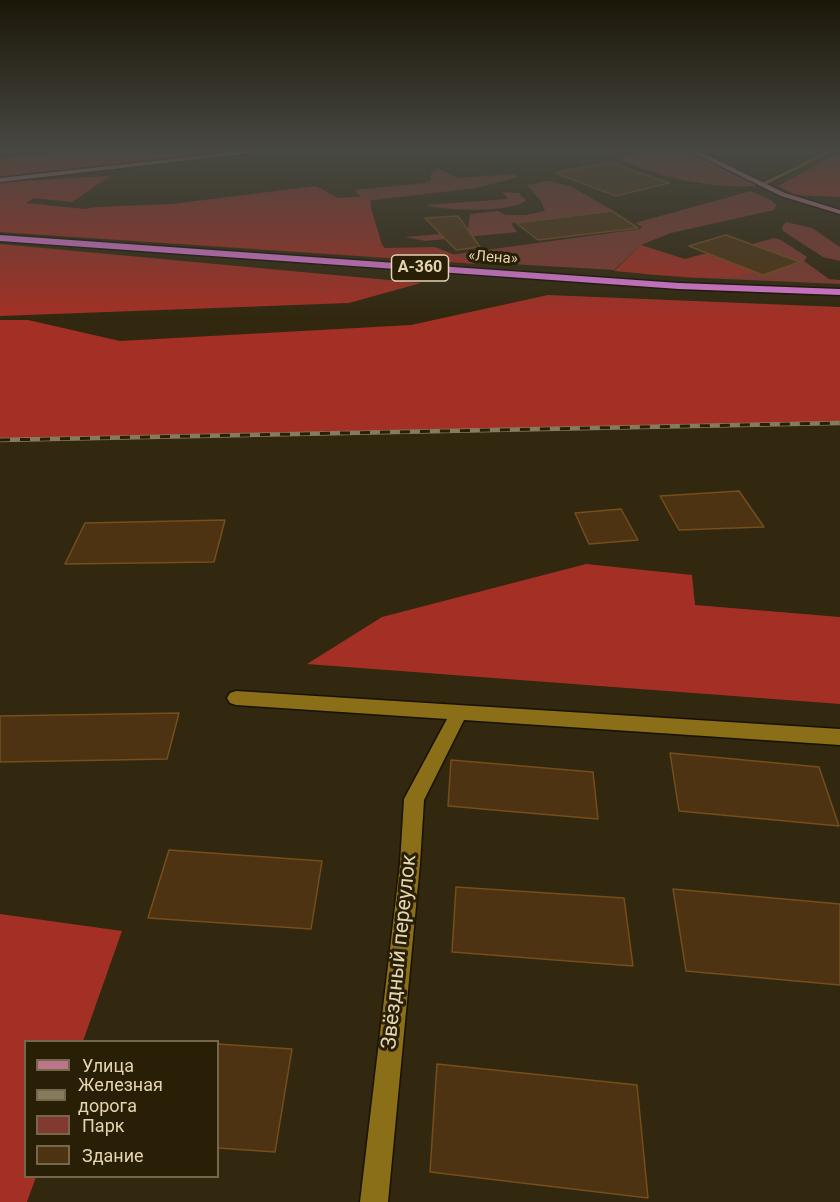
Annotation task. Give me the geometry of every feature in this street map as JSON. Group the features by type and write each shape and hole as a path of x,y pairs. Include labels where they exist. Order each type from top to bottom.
{"highway":[{"name":"«Лена»","path":"0,238 679,286 840,292"}],"main road":[{"path":"815,207 840,212"}],"street":[{"path":"236,698 840,736"},
{"name":"Звёздный переулок","path":"374,1202 410,864 414,799 459,712"}],"green space":[{"path":"435,207 507,207 494,209"},
{"path":"543,207 607,207 614,211 511,223 517,232 425,241 405,237 463,232 468,230 470,214 498,211 506,215 525,215 545,211"},
{"path":"693,207 775,207 774,210 671,233 641,245 614,270 443,260 434,257 642,227 635,223"},
{"path":"786,222 812,228 840,247 840,261 823,257 783,231 782,227"},
{"path":"774,238 807,257 804,261 829,279 840,280 840,284 679,277 703,276 720,253"}],"shaded area":[{"path":"0,207 85,209 95,207 371,207 382,245 385,248 435,247 477,264 0,232"},
{"path":"0,244 421,283 349,303 0,316"},
{"path":"641,245 685,259 707,253 757,270 754,273 720,277 667,276 614,271"},
{"path":"548,295 840,307 840,422 0,440 0,320 28,320 120,341 411,325"},
{"path":"586,564 692,575 695,605 840,617 840,704 307,664 382,617"},
{"path":"0,914 122,931 83,1040 24,1040 24,1178 36,1178 27,1202 0,1202"}],"building":[{"path":"612,211 638,228 538,240 516,223"},
{"path":"458,216 480,247 456,250 425,218"},
{"path":"726,235 800,262 763,275 689,246"},
{"path":"739,491 764,527 679,530 660,496"},
{"path":"621,509 638,540 589,544 575,513"},
{"path":"225,520 214,562 65,564 85,523"},
{"path":"179,713 167,759 0,762 0,716"},
{"path":"670,753 819,767 839,826 679,811"},
{"path":"451,760 593,772 598,819 448,806"},
{"path":"169,850 322,861 311,929 148,918"},
{"path":"456,887 624,898 633,966 452,952"},
{"path":"673,889 840,904 840,985 686,971"},
{"path":"219,1044 292,1049 275,1152 219,1148"},
{"path":"437,1064 637,1085 648,1198 430,1172"}],"railway":[{"path":"0,440 840,423"}]}
